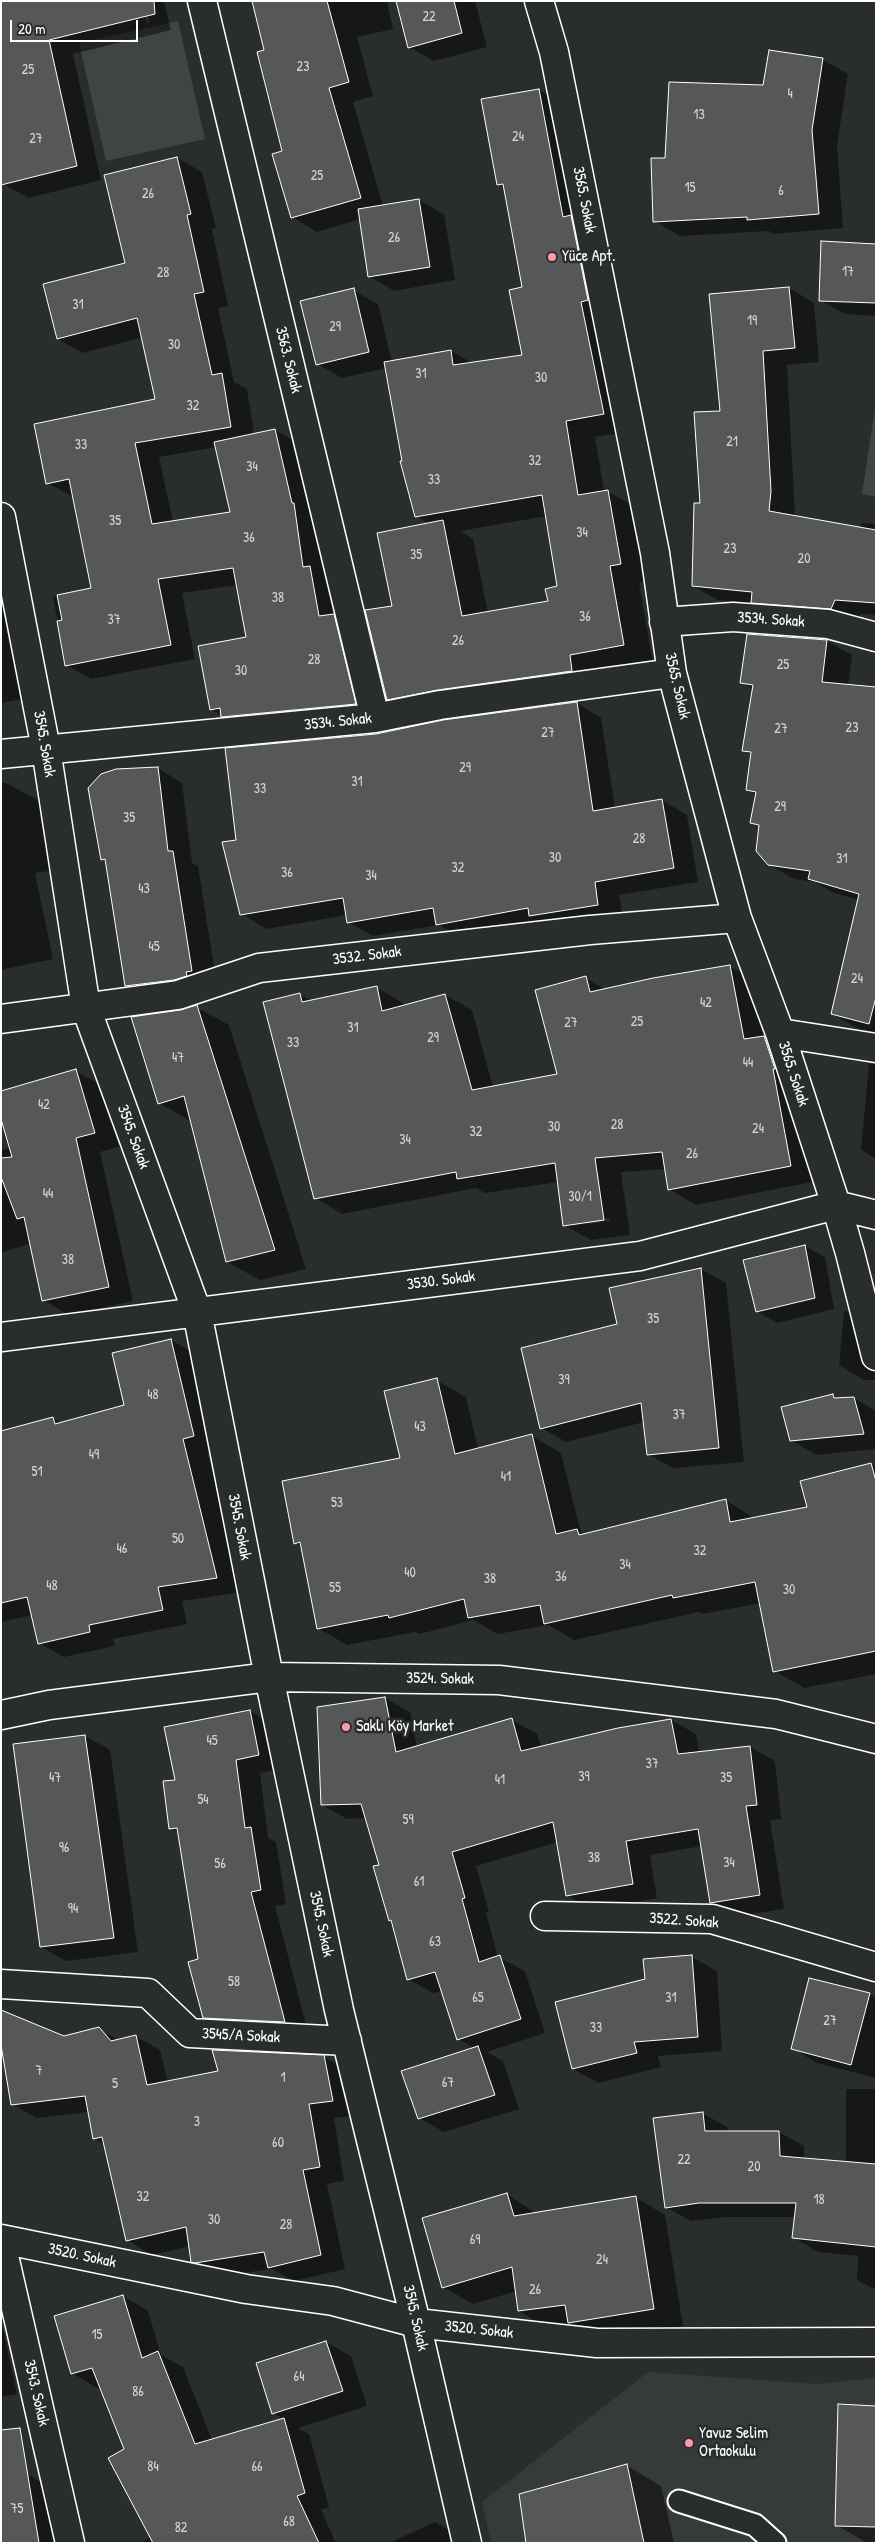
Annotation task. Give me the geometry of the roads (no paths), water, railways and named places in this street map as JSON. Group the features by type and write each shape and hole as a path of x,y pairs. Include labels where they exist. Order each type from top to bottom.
{"street":[{"name":"3563. Sokak","path":"202,1 375,718"},
{"name":"3565. Sokak","path":"539,1 556,62 655,553 672,673 737,918 780,1033 836,1205 876,1356"},
{"name":"3545. Sokak","path":"1,517 46,749 86,1008 197,1312 269,1677 347,2041 416,2323 467,2543"},
{"name":"3534. Sokak","path":"664,622 733,617 762,619 828,624 876,638"},
{"name":"3534. Sokak","path":"1,754 375,718 440,705 672,673"},
{"name":"3532. Sokak","path":"1,1019 178,995 259,968 590,930 737,918"},
{"path":"780,1033 876,1048"},
{"name":"3530. Sokak","path":"1,1337 640,1256 836,1205 876,1215"},
{"name":"3524. Sokak","path":"1,1714 49,1705 269,1677 499,1680 776,1714 876,1739"},
{"name":"3522. Sokak","path":"545,1916 712,1920 876,1966"},
{"name":"3545/A Sokak","path":"1,1984 148,1993 190,2033 347,2041"},
{"name":"3520. Sokak","path":"1,2239 246,2289 333,2301 416,2323 597,2343 876,2342"},
{"name":"3543. Sokak","path":"1,2243 70,2543"}],"lane":[{"path":"679,2501 755,2526 775,2543"}],"place":[{"name":"Yüce Apt.","path":"552,257"},
{"name":"Saklı Köy Market","path":"346,1727"},
{"name":"Yavuz Selim Ortaokulu","path":"689,2443"}]}
